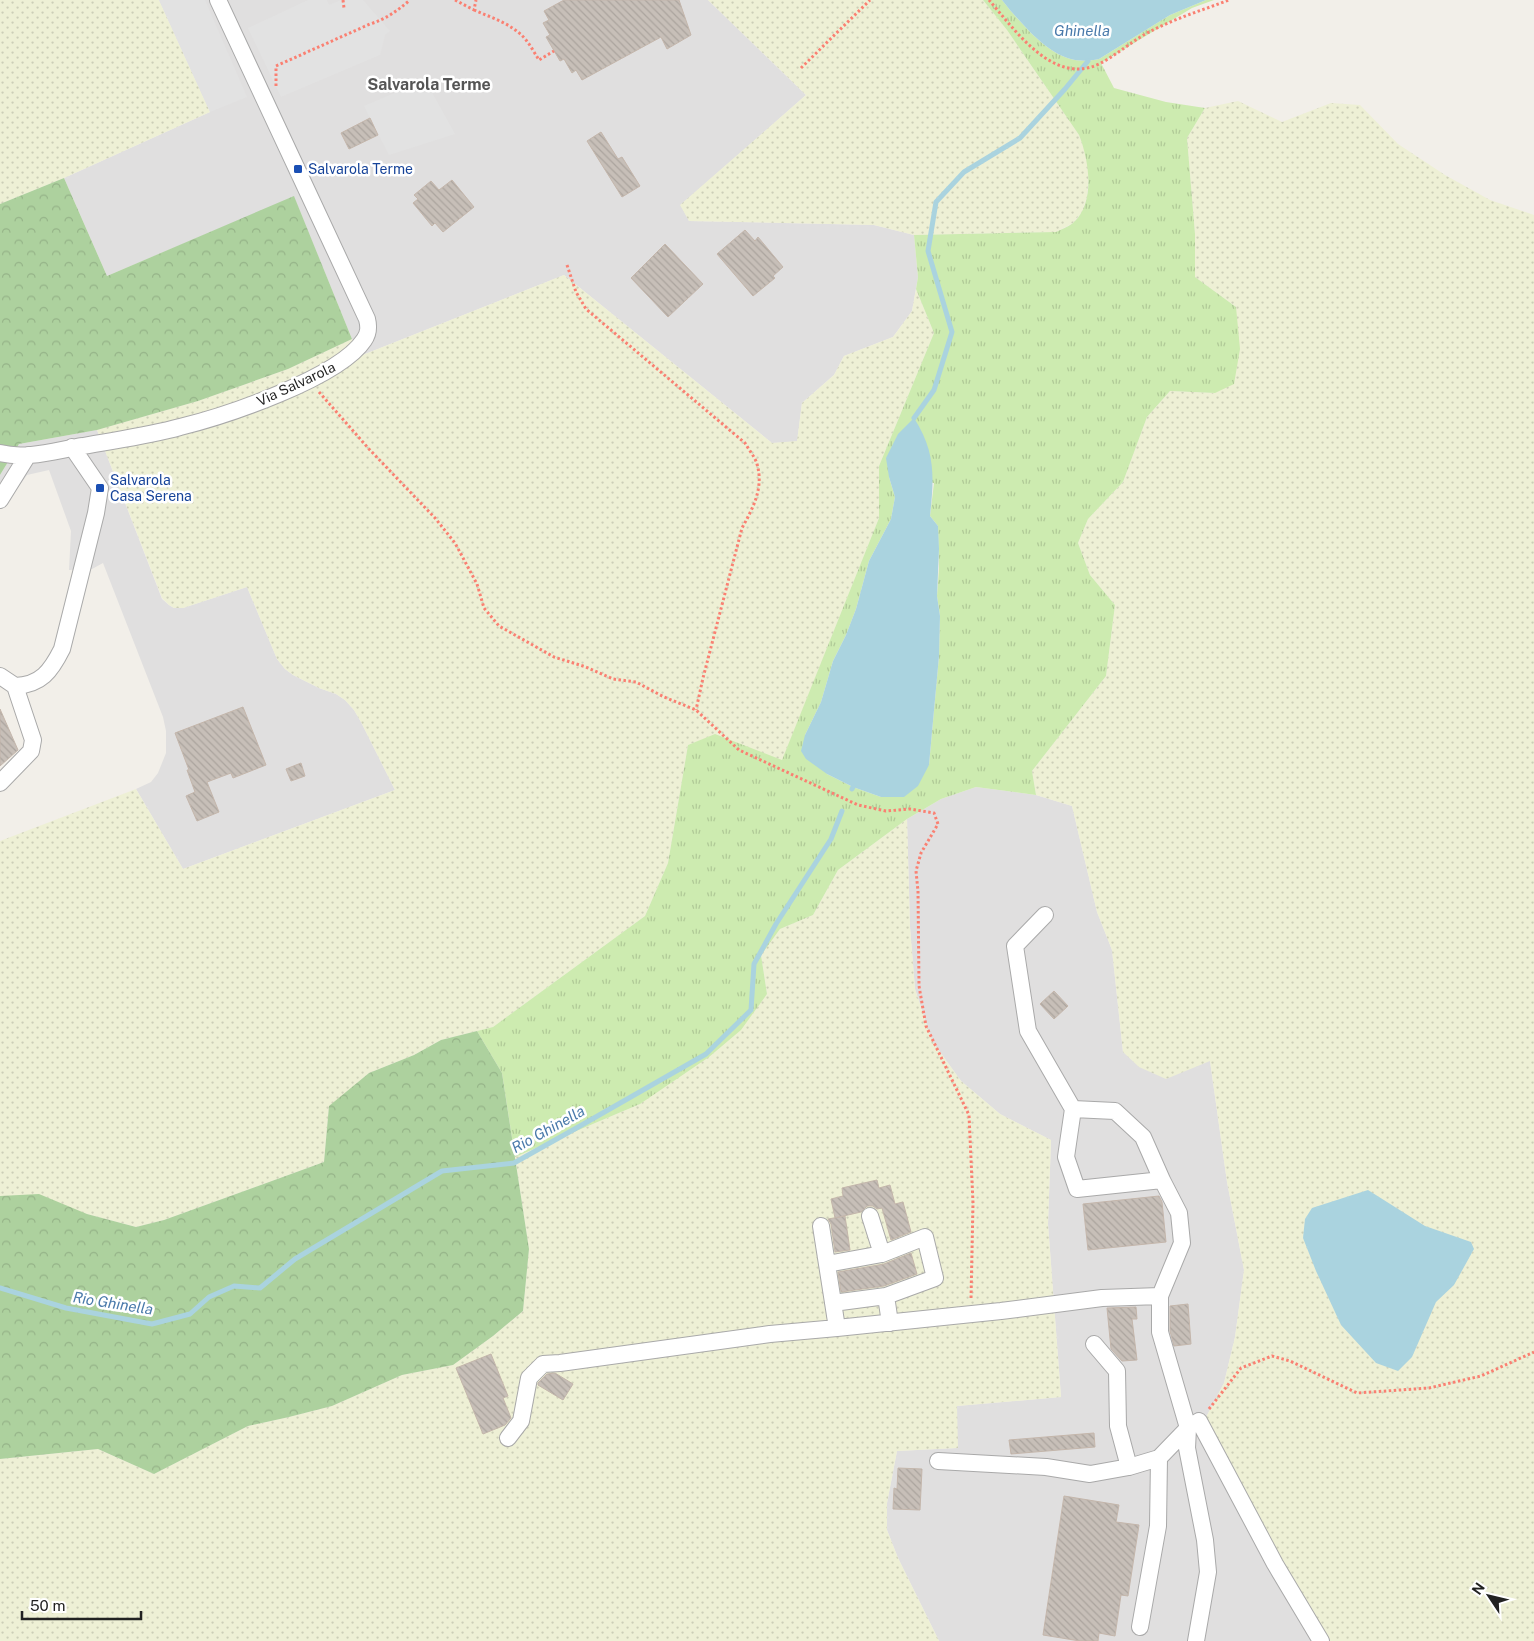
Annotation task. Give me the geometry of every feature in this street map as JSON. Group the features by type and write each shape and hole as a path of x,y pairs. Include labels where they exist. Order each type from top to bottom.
{"street":[{"name":"Via Salvarola","path":"0,453 16,456 72,448 149,434 218,416 254,404 312,378 352,354 365,339 369,327 367,319 218,0"},
{"path":"15,686 28,685 46,675 62,649 70,623 96,513 100,488 72,448"},
{"path":"0,500 28,455"},
{"path":"0,676 15,686 34,740 31,751 0,783"},
{"path":"1045,915 1016,946 1028,1031 1073,1109 1066,1157 1077,1189 1162,1180"},
{"path":"1073,1109 1115,1111 1143,1136 1179,1213 1182,1243 1160,1296 1160,1332 1194,1425 1321,1641"},
{"path":"870,1216 882,1254"},
{"path":"821,1226 838,1328"},
{"path":"827,1264 882,1254 925,1237 935,1278 886,1296 833,1303"},
{"path":"886,1296 890,1323"},
{"path":"508,1438 521,1421 528,1378 543,1364 770,1334 890,1323 1102,1298 1160,1296"},
{"path":"1094,1344 1117,1371 1118,1426 1129,1467"},
{"path":"938,1460 1046,1467 1090,1474 1129,1467 1159,1458 1194,1425"},
{"path":"1194,1425 1187,1448 1205,1540 1208,1572 1196,1641"},
{"path":"1140,1627 1158,1526 1159,1458"}],"path":[{"path":"343,0 344,8"},
{"path":"267,105 276,101 276,66 382,20 392,15 410,0"},
{"path":"455,0 514,29 526,40 539,60 554,51"},
{"path":"474,10 476,0"},
{"path":"801,68 870,0"},
{"path":"989,0 1034,50 1045,59 1066,68 1084,69 1099,64 1150,32 1229,0"},
{"path":"567,265 576,292 586,309 745,443 757,464 759,487 754,506 742,528 696,710"},
{"path":"312,378 317,389 369,449 435,518 456,543 477,584 484,608 499,626 554,657 586,667 613,679 636,682 664,697 696,710 739,750 858,805 886,811 910,808 934,813 938,824 921,853 916,871 919,986 926,1026 969,1115 973,1203 971,1314"},
{"path":"1194,1425 1241,1368 1272,1356 1290,1362 1357,1393 1429,1388 1481,1376 1534,1352"}],"shaded area":[{"path":"159,0 708,0 806,95 681,205 689,221 874,225 914,235 918,277 912,311 893,337 844,356 834,375 802,403 797,442 772,443 564,275 360,356 294,197 107,276 64,178 210,112"},
{"path":"159,0 205,0 247,97 210,112"},
{"path":"308,0 327,0 329,5 341,0 363,0 390,31 385,35 380,55 281,97 248,28"},
{"path":"425,80 455,134 389,155 364,106"},
{"path":"97,430 162,599 174,608 183,608 247,587 277,659 293,675 336,694 345,700 361,722 395,790 183,869 136,789 151,782 158,773 166,753 166,731 163,717 103,563 92,569 69,570 71,531 49,470 27,475 14,493 0,482 0,475 19,444"},
{"path":"976,787 1036,795 1072,806 1097,912 1112,950 1123,1052 1210,1061 1227,1182 1244,1270 1235,1337 1224,1383 1203,1423 1325,1641 939,1641 898,1558 887,1530 887,1503 897,1451 957,1448 957,1406 1061,1397 1048,1224 1051,1140 1000,1114 961,1081 932,1041 915,989 910,927 907,819 941,799"}],"green space":[{"path":"0,0 159,0 210,112 64,178 0,204"},
{"path":"708,0 983,0 1007,30 1079,135 1089,169 1087,197 1082,212 1073,223 1056,232 914,235 874,225 689,221 680,205 806,95"},
{"path":"983,0 1002,0 1030,32 1053,51 1069,59 1088,61 1099,59 1170,15 1206,0 1214,0 1192,8 1101,63 1114,88 1166,102 1205,108 1187,138 1195,234 1195,277 1236,307 1240,349 1234,384 1215,393 1170,391 1147,417 1123,482 1088,519 1078,543 1090,575 1115,605 1106,676 1032,771 1036,795 976,787 941,799 907,819 838,870 813,915 780,929 761,955 767,994 741,1030 709,1057 640,1104 515,1157 502,1073 477,1031 493,1027 645,916 668,863 688,745 715,734 782,760 879,518 879,466 934,333 916,289 918,277 914,235 1056,232 1073,223 1080,215 1085,204 1088,193 1088,169 1079,135 1007,30","holes":["889,477 934,483 930,516 938,526 939,568 937,596 940,616 939,656 929,765 881,797 853,787 827,774 805,735 821,702 833,661 856,609 869,561 891,519 895,497"]},
{"path":"1238,101 1282,122 1331,103 1360,105 1398,144 1445,175 1490,200 1534,215 1534,1641 1325,1641 1203,1423 1224,1383 1235,1337 1244,1270 1227,1182 1210,1061 1166,1079 1139,1067 1123,1052 1112,950 1097,912 1072,806 1036,795 1032,771 1106,676 1115,605 1090,575 1078,543 1088,519 1123,482 1147,417 1170,391 1215,393 1236,307 1195,277 1195,234 1187,138 1205,108"},
{"path":"64,178 107,276 294,196 352,339 288,369 198,401 97,430 19,444 0,475 0,204"},
{"path":"564,275 772,443 797,441 802,403 834,375 844,356 893,337 912,311 916,289 934,333 879,466 879,518 782,761 715,735 688,745 668,863 645,916 493,1027 441,1040 414,1055 369,1073 329,1107 324,1162 164,1220 136,1227 87,1214 0,1196 0,841 136,789 183,869 395,790 361,722 345,700 336,694 293,675 277,659 247,587 183,608 174,608 162,598 97,430 198,401 288,369 352,339 360,356"},
{"path":"907,819 910,927 915,989 932,1041 961,1081 1000,1114 1051,1140 1048,1224 1061,1397 957,1406 958,1448 897,1451 887,1503 887,1530 898,1558 939,1641 0,1641 0,1459 98,1449 154,1474 248,1426 332,1406 402,1375 453,1365 523,1311 529,1249 515,1157 640,1104 767,994 761,954 780,929 813,915 838,870"},
{"path":"477,1031 502,1073 529,1249 523,1311 453,1365 402,1375 332,1406 248,1426 154,1474 98,1449 0,1459 0,1196 39,1194 87,1214 136,1227 164,1220 324,1162 329,1106 369,1073 414,1055 441,1040"}],"water":[{"name":"Ghinella","path":"1002,0 1206,0 1170,15 1099,59 1088,61 1069,59 1053,51 1030,32"},
{"path":"914,418 926,442 932,466 930,516 938,526 939,549 937,596 940,616 939,656 929,765 918,786 904,797 881,797 853,787 827,774 806,759 801,751 805,735 821,702 833,661 856,609 869,561 891,519 895,497 886,458 898,434"},
{"path":"1368,1190 1425,1226 1471,1242 1474,1249 1454,1285 1436,1302 1412,1357 1398,1371 1376,1363 1341,1325 1303,1238 1305,1219 1312,1208"}],"building":[{"path":"564,0 679,0 691,35 667,49 661,37 582,80 576,70 572,73 564,59 560,61 546,37 550,35 543,23 549,20 544,11"},
{"path":"370,118 378,135 349,149 341,133"},
{"path":"601,132 618,159 622,157 640,186 622,197 587,141"},
{"path":"452,180 474,207 443,232 435,223 432,226 413,203 418,199 414,195 431,181 439,190"},
{"path":"745,230 755,241 758,237 783,267 773,276 775,278 753,296 717,254"},
{"path":"665,244 703,284 668,317 631,278"},
{"path":"243,707 266,765 233,778 231,773 207,782 219,812 197,821 186,796 195,792 175,733"},
{"path":"0,709 18,750 0,766"},
{"path":"301,763 305,776 291,781 286,769"},
{"path":"1054,991 1068,1006 1054,1019 1040,1004"},
{"path":"877,1180 879,1188 890,1185 895,1204 903,1202 911,1232 891,1240 882,1208 877,1209 873,1206 867,1206 861,1212 835,1218 831,1199 843,1196 842,1188"},
{"path":"1159,1196 1162,1202 1166,1242 1088,1250 1083,1204"},
{"path":"845,1216 850,1250 835,1252 831,1224 828,1219"},
{"path":"911,1253 917,1274 884,1286 841,1292 838,1272 884,1264"},
{"path":"1188,1304 1191,1344 1174,1346 1170,1331 1170,1306"},
{"path":"1136,1307 1137,1319 1132,1319 1137,1360 1122,1361 1111,1349 1107,1308"},
{"path":"491,1354 508,1396 503,1398 511,1418 505,1425 483,1434 456,1368"},
{"path":"555,1373 573,1384 563,1400 538,1385 547,1374"},
{"path":"1094,1433 1095,1447 1011,1454 1009,1440"},
{"path":"898,1468 922,1469 920,1510 893,1509 894,1488 897,1489"},
{"path":"1064,1496 1119,1505 1116,1522 1139,1525 1128,1596 1121,1595 1115,1636 1099,1633 1098,1641 1080,1641 1043,1635"}],"waterway":[{"path":"914,418 934,390 952,332 928,251 936,202 964,172 1020,138 1088,61"},
{"name":"Rio Ghinella","path":"0,1288 66,1308 152,1324 190,1314 209,1297 234,1286 260,1288 295,1259 442,1171 514,1163 580,1126 706,1054 751,1010 754,964 776,924 831,839 842,811"}],"place":[{"name":"Salvarola Terme","path":"298,169"},
{"name":"Salvarola Casa Serena","path":"100,488"}],"district":[{"name":"Salvarola Terme","path":"429,84"}]}
